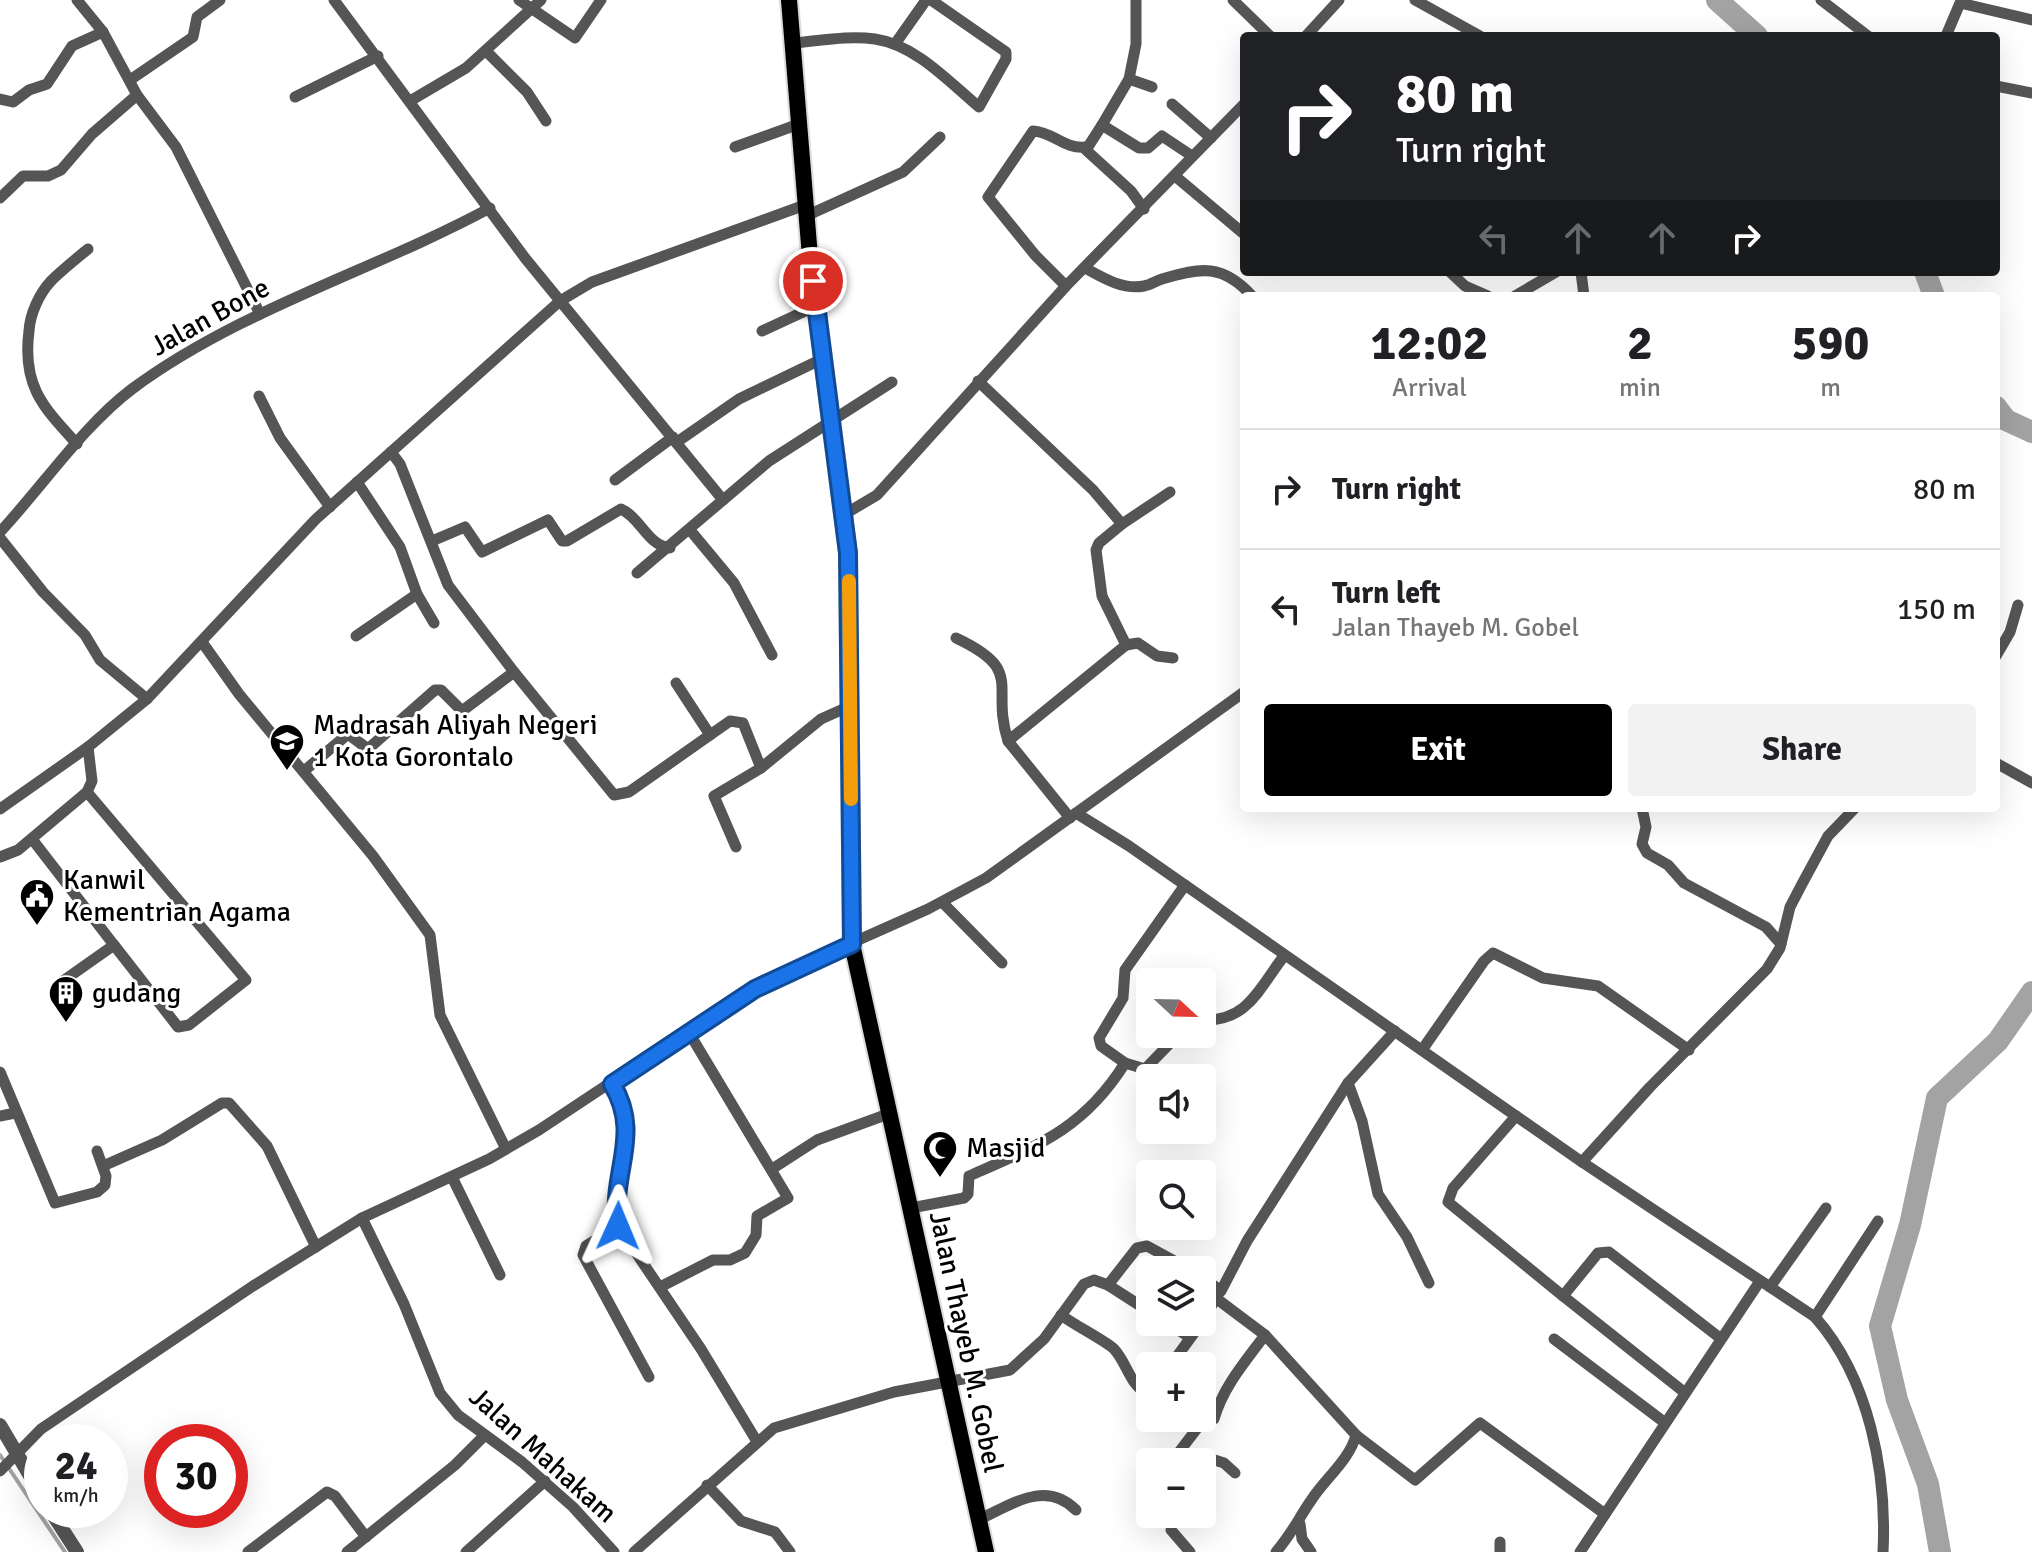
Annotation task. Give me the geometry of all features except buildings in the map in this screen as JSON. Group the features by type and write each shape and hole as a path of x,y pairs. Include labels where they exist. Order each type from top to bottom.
{"main road":[{"name":"Jalan Thayeb M. Gobel","path":"789,0 816,306 845,514 852,944 986,1552"}],"street":[{"path":"77,0 103,32 137,95 176,147 260,314"},
{"path":"130,80 193,37 197,17 220,0"},
{"path":"334,0 560,301 723,500"},
{"path":"519,0 578,38 601,0"},
{"path":"410,101 486,51 541,0"},
{"path":"793,43 866,38 895,44 936,71 979,107 1006,59 1006,52 930,0 926,0 895,44"},
{"path":"1085,147 1129,79 1136,44 1136,0"},
{"path":"1233,0 1266,32"},
{"path":"1310,32 1339,0"},
{"path":"1415,0 1473,32"},
{"path":"1821,0 1863,32"},
{"path":"2009,13 2014,0"},
{"path":"1947,32 1956,1 2032,20"},
{"path":"0,99 13,102 30,89 45,85 72,46 103,32"},
{"path":"486,51 521,86 546,121"},
{"path":"295,97 378,56"},
{"path":"1129,79 1152,87"},
{"path":"2000,87 2032,93"},
{"path":"0,198 23,176 48,176 71,163 92,134 137,95"},
{"path":"1172,104 1211,138"},
{"path":"845,514 877,495 1066,286 1240,108"},
{"path":"735,147 799,124"},
{"path":"1102,125 1139,148 1148,148 1162,136 1192,156"},
{"path":"1066,286 1035,255 988,197 1033,131 1043,131 1070,148 1085,147 1131,191 1144,209"},
{"path":"0,809 88,747 147,699 330,507 560,301 592,282 806,211 903,172 940,137"},
{"path":"1175,176 1240,231"},
{"name":"Jalan Bone","path":"2,525 108,409 133,389 260,314 448,230 490,208"},
{"path":"77,444 39,399 26,365 30,322 39,300 49,283 88,249"},
{"path":"1085,268 1107,281 1139,286 1218,270 1233,277 1248,292"},
{"path":"1454,276 1461,284 1479,292"},
{"path":"1522,292 1549,276"},
{"path":"762,331 816,306"},
{"path":"615,480 739,399 822,359"},
{"path":"978,381 1093,490 1122,524"},
{"path":"637,573 769,461 892,382"},
{"path":"259,396 280,438 330,507"},
{"path":"391,452 400,464 448,585 614,795 629,792 730,721 743,723 761,768"},
{"path":"357,482 405,556 417,594 434,623"},
{"path":"1126,645 1102,596 1096,557 1099,543 1170,492"},
{"path":"432,541 465,527 482,552 548,520 562,541 567,541 621,509 629,513 655,544 670,548"},
{"path":"690,530 734,583 772,655"},
{"path":"0,538 43,592 85,635 100,660 147,699"},
{"path":"356,636 417,594"},
{"path":"2000,649 2010,632 2018,605"},
{"path":"956,638 979,649 1001,673 1005,687 1001,716 1008,741 1073,816 1185,885 1582,1162 1815,1317 1830,1334 1861,1389 1875,1458 1883,1552"},
{"path":"202,642 373,856 430,935 440,1015 506,1149"},
{"path":"1008,741 1126,645 1138,643 1157,656 1173,658"},
{"path":"304,771 348,734 368,749 435,690 441,690 462,711 514,672"},
{"path":"676,683 710,735"},
{"path":"1,1470 41,1429 154,1351 362,1218 506,1149 782,974 942,902 986,878 1240,695"},
{"path":"736,847 714,796 719,790 761,768 821,719 850,706"},
{"path":"0,857 18,850 87,792 92,781 88,747"},
{"path":"2000,765 2032,783"},
{"path":"32,839 170,1021 178,1027 189,1025 246,980 87,792"},
{"path":"1643,812 1646,827 1642,844 1647,853 1668,865 1684,883 1756,921 1781,944"},
{"path":"1582,1162 1754,984 1781,944 1790,907 1828,836 1851,812"},
{"path":"1165,1048 1145,1069 1125,1063 1101,1046 1100,1033 1123,998 1125,970 1185,885"},
{"path":"942,902 1002,963"},
{"path":"63,981 114,945"},
{"path":"1422,1050 1484,961 1493,953 1543,978 1598,986 1689,1050"},
{"path":"1216,1019 1239,1013 1284,956"},
{"path":"660,1287 713,1260 730,1260 745,1253 754,1238 757,1216 790,1203 688,1031"},
{"path":"1216,1300 1247,1241 1348,1083 1395,1031"},
{"path":"911,1208 964,1198 968,1194 969,1176 1060,1134 1114,1082 1125,1063"},
{"path":"0,1072 55,1203 97,1192 107,1181 97,1151"},
{"path":"1348,1083 1362,1121 1378,1194 1407,1237 1429,1283"},
{"path":"612,1084 627,1116 616,1205 618,1226 756,1440"},
{"path":"103,1166 162,1140 226,1102 267,1146 316,1247"},
{"path":"0,1116 15,1113"},
{"path":"772,1169 817,1140 888,1114"},
{"path":"1516,1116 1453,1188 1448,1202 1684,1392"},
{"path":"452,1177 500,1275"},
{"path":"1580,1552 1720,1338 1826,1208"},
{"name":"Jalan Mahakam","path":"362,1218 404,1304 440,1393 458,1415 545,1481 614,1552"},
{"path":"1815,1317 1878,1221"},
{"path":"618,1226 586,1246 583,1255 649,1377"},
{"path":"1108,1285 1130,1254 1142,1246 1162,1256"},
{"path":"1563,1296 1598,1253 1609,1252 1720,1338"},
{"path":"634,1552 756,1440 796,1419 894,1392 1010,1370 1044,1339 1088,1281 1101,1281 1136,1303"},
{"path":"1216,1292 1265,1335 1356,1435 1415,1480 1480,1423 1605,1514"},
{"path":"1061,1315 1115,1350 1136,1385"},
{"path":"1235,1473 1220,1461 1199,1455 1191,1462 1179,1452 1202,1422 1214,1419 1216,1407 1230,1382 1265,1335"},
{"path":"1179,1352 1189,1337"},
{"path":"1554,1339 1664,1422"},
{"path":"0,1425 24,1467"},
{"path":"1276,1552 1300,1524 1310,1501 1349,1451 1356,1435"},
{"path":"347,1552 455,1465 484,1436"},
{"path":"466,1552 545,1481"},
{"path":"707,1485 741,1521 775,1532 790,1552"},
{"path":"248,1552 327,1492 335,1496 366,1537"},
{"path":"978,1520 1036,1493 1054,1495 1076,1510"},
{"path":"1300,1524 1302,1539 1311,1552"},
{"path":"62,1528 77,1552"},
{"path":"1171,1530 1190,1552"}],"waterway":[{"path":"1717,0 1753,32"},
{"path":"1926,276 1932,292"},
{"path":"2000,412 2006,420 2032,432"},
{"path":"1940,1552 1928,1484 1897,1400 1880,1326 1910,1225 1937,1098 1998,1041 2032,992"},
{"path":"0,1455 65,1552"}],"slow traffic":[{"path":"849,581 851,799"}],"place":[{"name":"Madrasah Aliyah Negeri 1 Kota Gorontalo","path":"287,772"},
{"name":"Kanwil Kementrian Agama","path":"37,927"},
{"name":"gudang","path":"66,1024"},
{"name":"Masjid","path":"940,1179"}],"route":[{"path":"618,1226 616,1205 628,1127 623,1102 612,1084 673,1040 755,989 852,944 848,553 841,475 813,281"}]}
